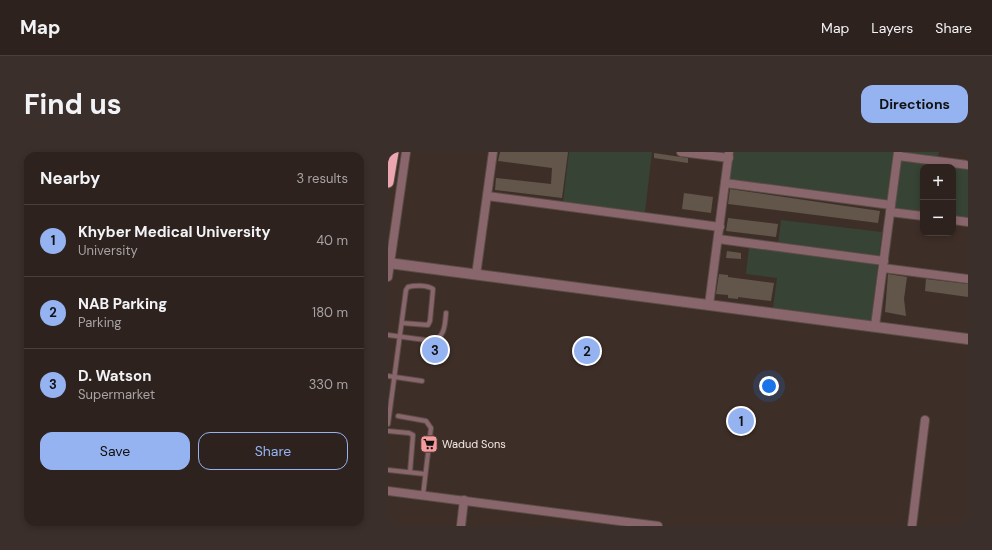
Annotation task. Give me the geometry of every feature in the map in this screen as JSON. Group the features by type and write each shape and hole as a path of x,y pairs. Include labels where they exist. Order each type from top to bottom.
{"highway":[{"path":"388,182 393,152"}],"street":[{"path":"388,277 406,152"},
{"path":"476,274 493,152"},
{"path":"681,152 729,155 709,305"},
{"path":"875,326 898,154 968,165"},
{"path":"725,183 891,209 920,215"},
{"path":"486,196 720,227"},
{"path":"956,220 968,222"},
{"path":"718,239 883,264 968,279"},
{"path":"389,263 968,339"},
{"path":"912,526 925,420"},
{"path":"388,491 658,526"},
{"path":"460,526 464,500"}],"lane":[{"path":"388,424 394,377 402,323 408,286 433,289 430,321 428,325 402,323"},
{"path":"388,335 433,341 437,340 444,330 446,313"},
{"path":"388,376 422,381"},
{"path":"398,416 421,420 429,425 430,433 422,495"},
{"path":"388,431 409,433 413,435 410,472"},
{"path":"388,470 425,474"}],"green space":[{"path":"569,152 652,152 645,212 563,202"},
{"path":"733,152 893,152 887,200 730,180"},
{"path":"900,152 939,152 938,157"},
{"path":"900,159 938,164 920,164 920,212 894,208"},
{"path":"956,166 968,168 968,218 956,216"},
{"path":"781,220 882,232 879,256 778,244"},
{"path":"749,247 878,264 871,321 773,308 777,278 746,274"}],"building":[{"path":"500,152 568,152 562,198 495,190 496,178 551,184 552,168 498,161"},
{"path":"654,153 688,158 688,163 654,158"},
{"path":"730,189 880,211 878,223 728,204"},
{"path":"684,193 713,197 711,213 682,209"},
{"path":"728,218 778,224 776,237 726,231"},
{"path":"727,251 741,253 741,259 726,258"},
{"path":"719,274 728,275 728,277 774,283 771,301 738,297 738,299 728,298 728,295 716,294"},
{"path":"888,274 907,277 904,299 906,316 885,312"},
{"path":"926,279 968,284 968,297 925,291"}],"place":[{"name":"D. Watson","path":"435,350"},
{"name":"NAB Parking","path":"587,351"},
{"name":"Khyber Medical University","path":"741,421"},
{"name":"Wadud Sons","path":"429,444"}]}
